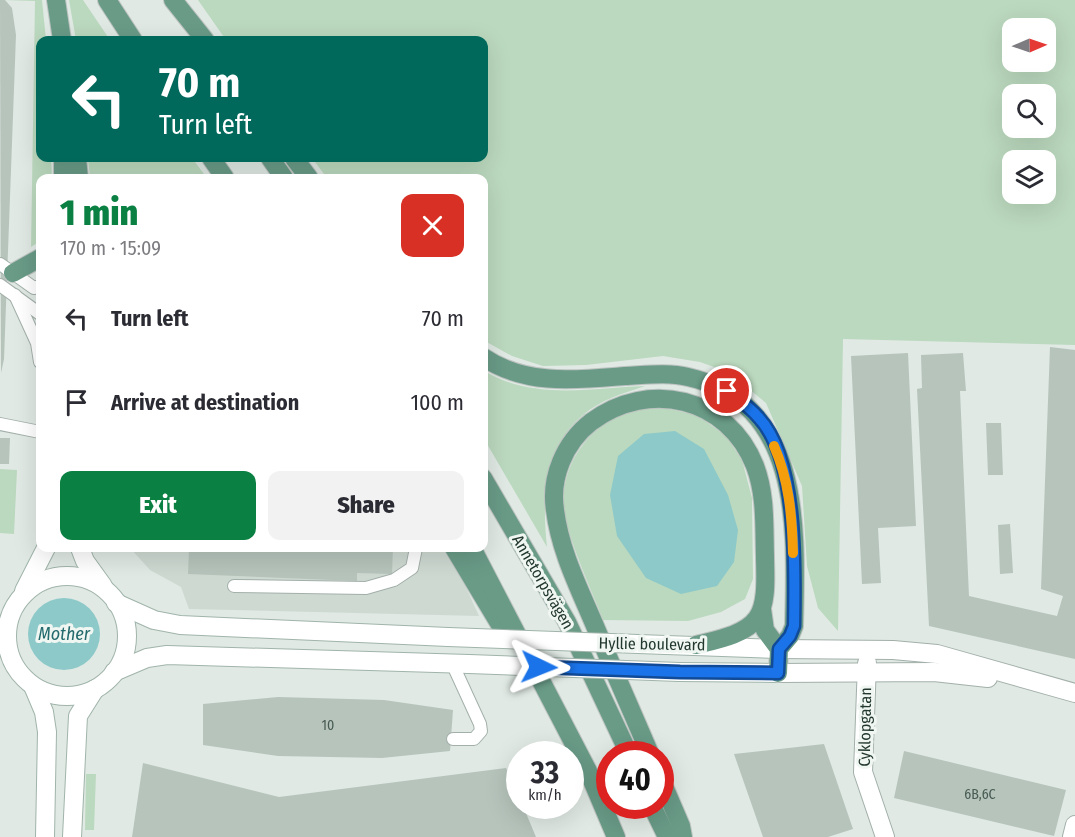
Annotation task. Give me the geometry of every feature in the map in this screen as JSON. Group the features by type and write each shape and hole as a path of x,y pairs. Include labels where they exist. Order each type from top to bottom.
{"main road":[{"path":"56,0 61,36"},
{"path":"107,0 130,36"},
{"path":"162,0 186,36"},
{"path":"173,0 202,36"},
{"path":"4,274 36,260"},
{"path":"488,359 508,369 542,379 562,381 667,374 687,376 727,391 760,419 770,434 785,474 790,497 794,626 790,636 779,649 778,673"},
{"path":"644,741 579,588 558,529 554,489 565,452 586,426 603,413 621,405 658,398 690,403 707,410 722,418 736,432 755,467 761,488 765,563 762,609 765,630 779,649"},
{"name":"Annetorpsvägen","path":"488,487 567,622 623,741"},
{"path":"456,552 588,771"},
{"path":"474,552 588,771 616,837"},
{"path":"696,645 739,632 752,624 762,609"},
{"path":"674,810 683,837"},
{"path":"658,819 667,837"}],"street":[{"path":"44,552 12,604 7,630 6,659 33,686 48,693 63,696 95,689"},
{"path":"72,837 78,716 95,689 114,672 125,651 127,635 124,618 85,561 82,552"},
{"path":"12,604 38,583 61,576 84,579 111,596"},
{"name":"Hyllie boulevard","path":"111,596 154,620 180,625 937,654 1075,693"},
{"name":"Cyklopgatan","path":"867,650 863,772 885,837"},
{"name":"Hyllie boulevard","path":"114,672 147,658 167,655 680,672 934,672 1043,685"},
{"path":"33,686 44,712 47,732 45,837"},
{"path":"1072,837 1075,825"}],"lane":[{"path":"4,274 36,287"},
{"path":"4,274 36,341"},
{"path":"15,295 36,311"},
{"path":"0,424 36,431"},
{"path":"234,586 366,588 394,580 412,568 415,552"},
{"path":"453,739 474,739 481,731 460,663"}],"shaded area":[{"path":"134,552 444,552 465,585 479,616 189,609 181,587 150,570"}],"green space":[{"path":"4,0 42,0 46,36 36,36 36,162 51,162 52,174 36,174 36,244 31,247 35,1"},
{"path":"69,0 83,0 107,36 75,36"},
{"path":"198,0 1075,0 1075,345 843,339 838,631 818,608 807,566 802,486 766,403 728,372 700,362 663,356 586,365 543,366 512,356 488,343 488,174 324,174 315,162 488,162 488,36 223,36"},
{"path":"88,162 195,162 204,174 90,174"},
{"path":"488,373 521,386 542,389 583,390 645,386 597,405 570,428 560,443 548,476 545,511 547,547 488,446"},
{"path":"660,407 697,415 726,436 742,460 752,498 753,579 745,599 721,612 688,621 603,620 567,525 564,492 567,476 582,447 592,434 605,424 619,415"},
{"path":"0,469 17,470 14,534 0,533"},
{"path":"86,774 96,774 94,830 85,830"}],"water":[{"path":"675,431 704,449 728,495 738,530 734,562 717,586 681,594 646,578 617,536 610,495 618,456 644,434"},
{"name":"Mother","path":"64,598 84,604 94,614 100,634 94,654 84,664 64,670 44,664 34,654 28,634 34,614 44,604"}],"building":[{"path":"0,0 5,0 12,8 16,35 4,359 1,373"},
{"path":"1050,347 1075,350 1075,659 929,626 917,389 922,388 921,355 963,353 966,391 960,391 969,596 1057,616 1063,596 1041,589"},
{"path":"908,353 916,526 878,528 881,583 862,584 851,356"},
{"path":"986,423 1001,423 1003,475 988,475"},
{"path":"0,438 10,438 9,464 0,464"},
{"path":"1010,524 1013,573 1000,574 998,525"},
{"path":"189,552 393,552 392,574 357,573 357,581 188,574"},
{"path":"278,697 384,700 453,710 450,751 382,758 278,756 203,745 203,704"},
{"path":"824,744 853,829 828,837 763,837 734,754"},
{"path":"904,751 1066,790 1054,836 894,798"},
{"path":"143,763 279,797 506,768 506,819 528,819 536,837 132,837"}],"slow traffic":[{"path":"774,446 785,474 790,497 793,553"}],"route":[{"path":"539,667 778,673 779,649 790,636 794,626 790,497 785,474 770,434 760,419 727,391"}]}
